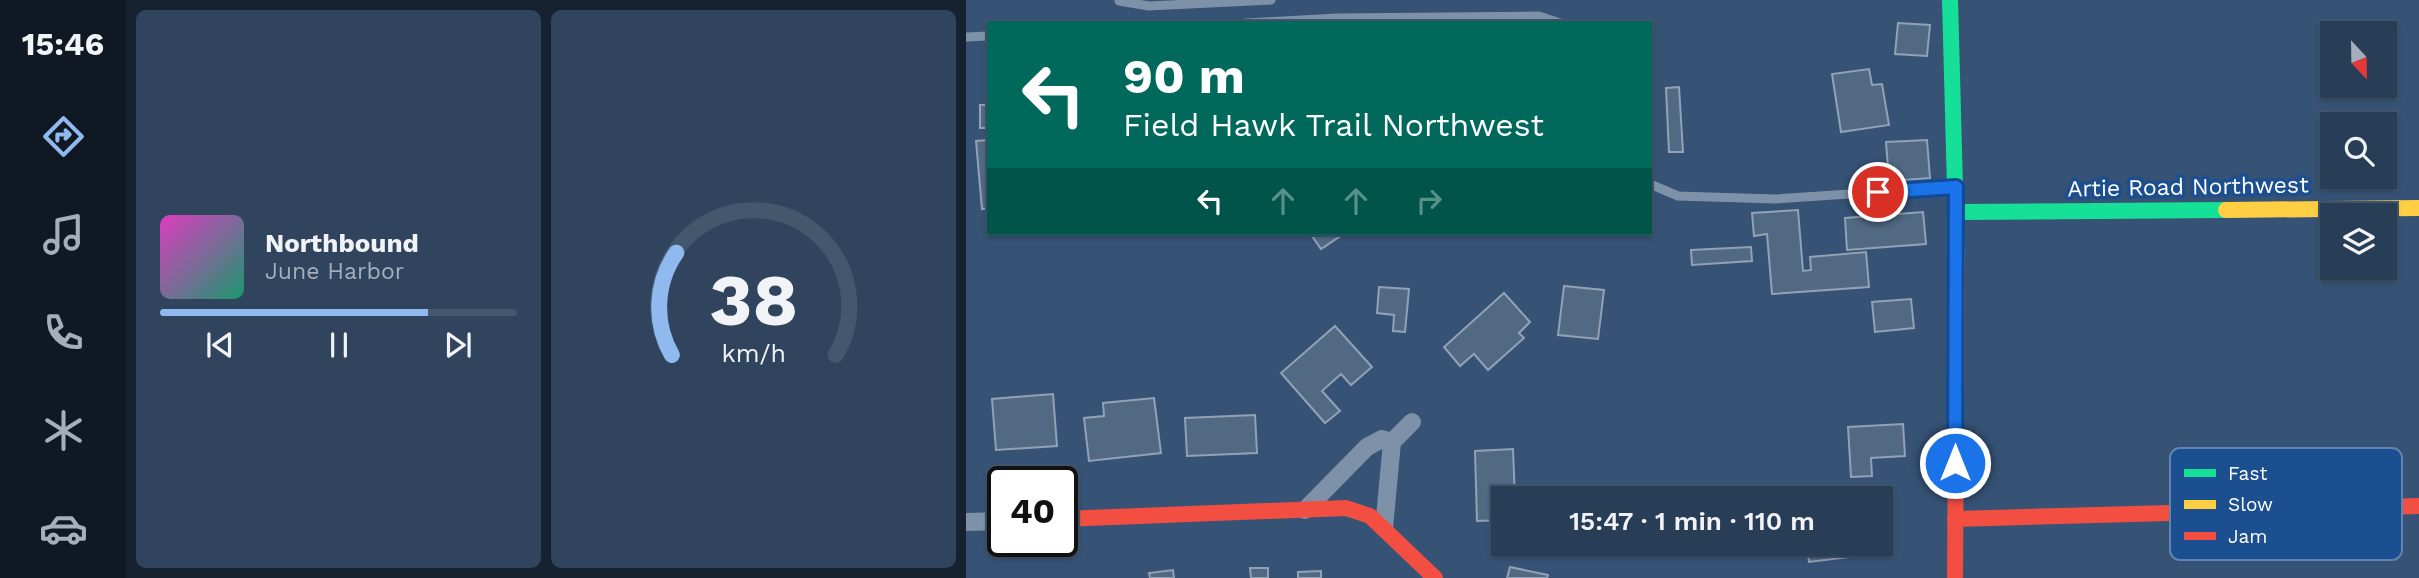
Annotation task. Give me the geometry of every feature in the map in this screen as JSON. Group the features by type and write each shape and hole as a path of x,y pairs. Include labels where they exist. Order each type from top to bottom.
{"street":[{"path":"1950,0 1957,212 1955,578"},
{"name":"Artie Road Northwest","path":"1957,212 2419,208"},
{"path":"1384,528 1392,442 1412,422"},
{"path":"1305,510 1367,447 1382,439 1392,442"},
{"path":"1078,518 1346,508 1370,516 1435,578"},
{"path":"1955,519 2170,513"},
{"path":"966,522 987,521"}],"lane":[{"path":"1119,1 1149,6 1271,0"},
{"path":"1282,21 1539,16 1554,21"},
{"path":"966,37 987,36"},
{"path":"1652,185 1678,196 1775,199 1956,187"}],"building":[{"path":"1898,23 1930,25 1927,56 1895,54"},
{"path":"1869,69 1872,85 1882,84 1889,125 1841,132 1832,74"},
{"path":"1679,87 1683,152 1669,152 1666,88"},
{"path":"980,105 987,105 987,128 980,128"},
{"path":"987,140 987,208 982,209 976,141"},
{"path":"1927,140 1930,178 1889,181 1886,142"},
{"path":"1798,210 1803,271 1811,270 1810,257 1866,252 1869,287 1772,294 1767,234 1754,236 1752,213"},
{"path":"1923,212 1926,244 1847,250 1845,218"},
{"path":"1311,235 1342,235 1321,249"},
{"path":"1751,247 1752,261 1692,265 1691,250"},
{"path":"1564,286 1604,290 1598,339 1558,335"},
{"path":"1379,287 1409,289 1405,332 1393,331 1394,315 1377,313"},
{"path":"1504,293 1530,322 1519,333 1524,338 1488,370 1474,354 1460,366 1444,347"},
{"path":"1911,299 1914,328 1875,332 1872,302"},
{"path":"1335,326 1372,367 1351,385 1341,374 1322,391 1340,411 1325,423 1281,373"},
{"path":"1053,394 1057,446 996,450 992,399"},
{"path":"1154,398 1161,453 1089,461 1084,418 1104,416 1103,403"},
{"path":"1255,415 1257,453 1187,456 1185,418"},
{"path":"1903,424 1905,456 1871,458 1872,476 1851,477 1848,427"},
{"path":"1513,449 1514,486 1491,486 1491,520 1477,521 1475,451"},
{"path":"1808,556 1850,557 1809,562"},
{"path":"1510,567 1548,575 1547,578 1507,578"},
{"path":"1250,568 1268,568 1268,578 1251,578"},
{"path":"1173,570 1174,578 1150,578 1149,573"},
{"path":"1321,571 1321,578 1298,578 1298,572"}],"traffic: fast":[{"path":"1950,0 1957,263"},
{"path":"1957,212 2226,210"}],"traffic: slow":[{"path":"2226,210 2419,208"}],"traffic: jam":[{"path":"1955,578 1957,263"},
{"path":"2402,506 2419,506"},
{"path":"1078,518 1346,508 1370,516 1435,578"},
{"path":"1955,519 2170,513"}],"route":[{"path":"1878,192 1956,187 1955,463"}]}
